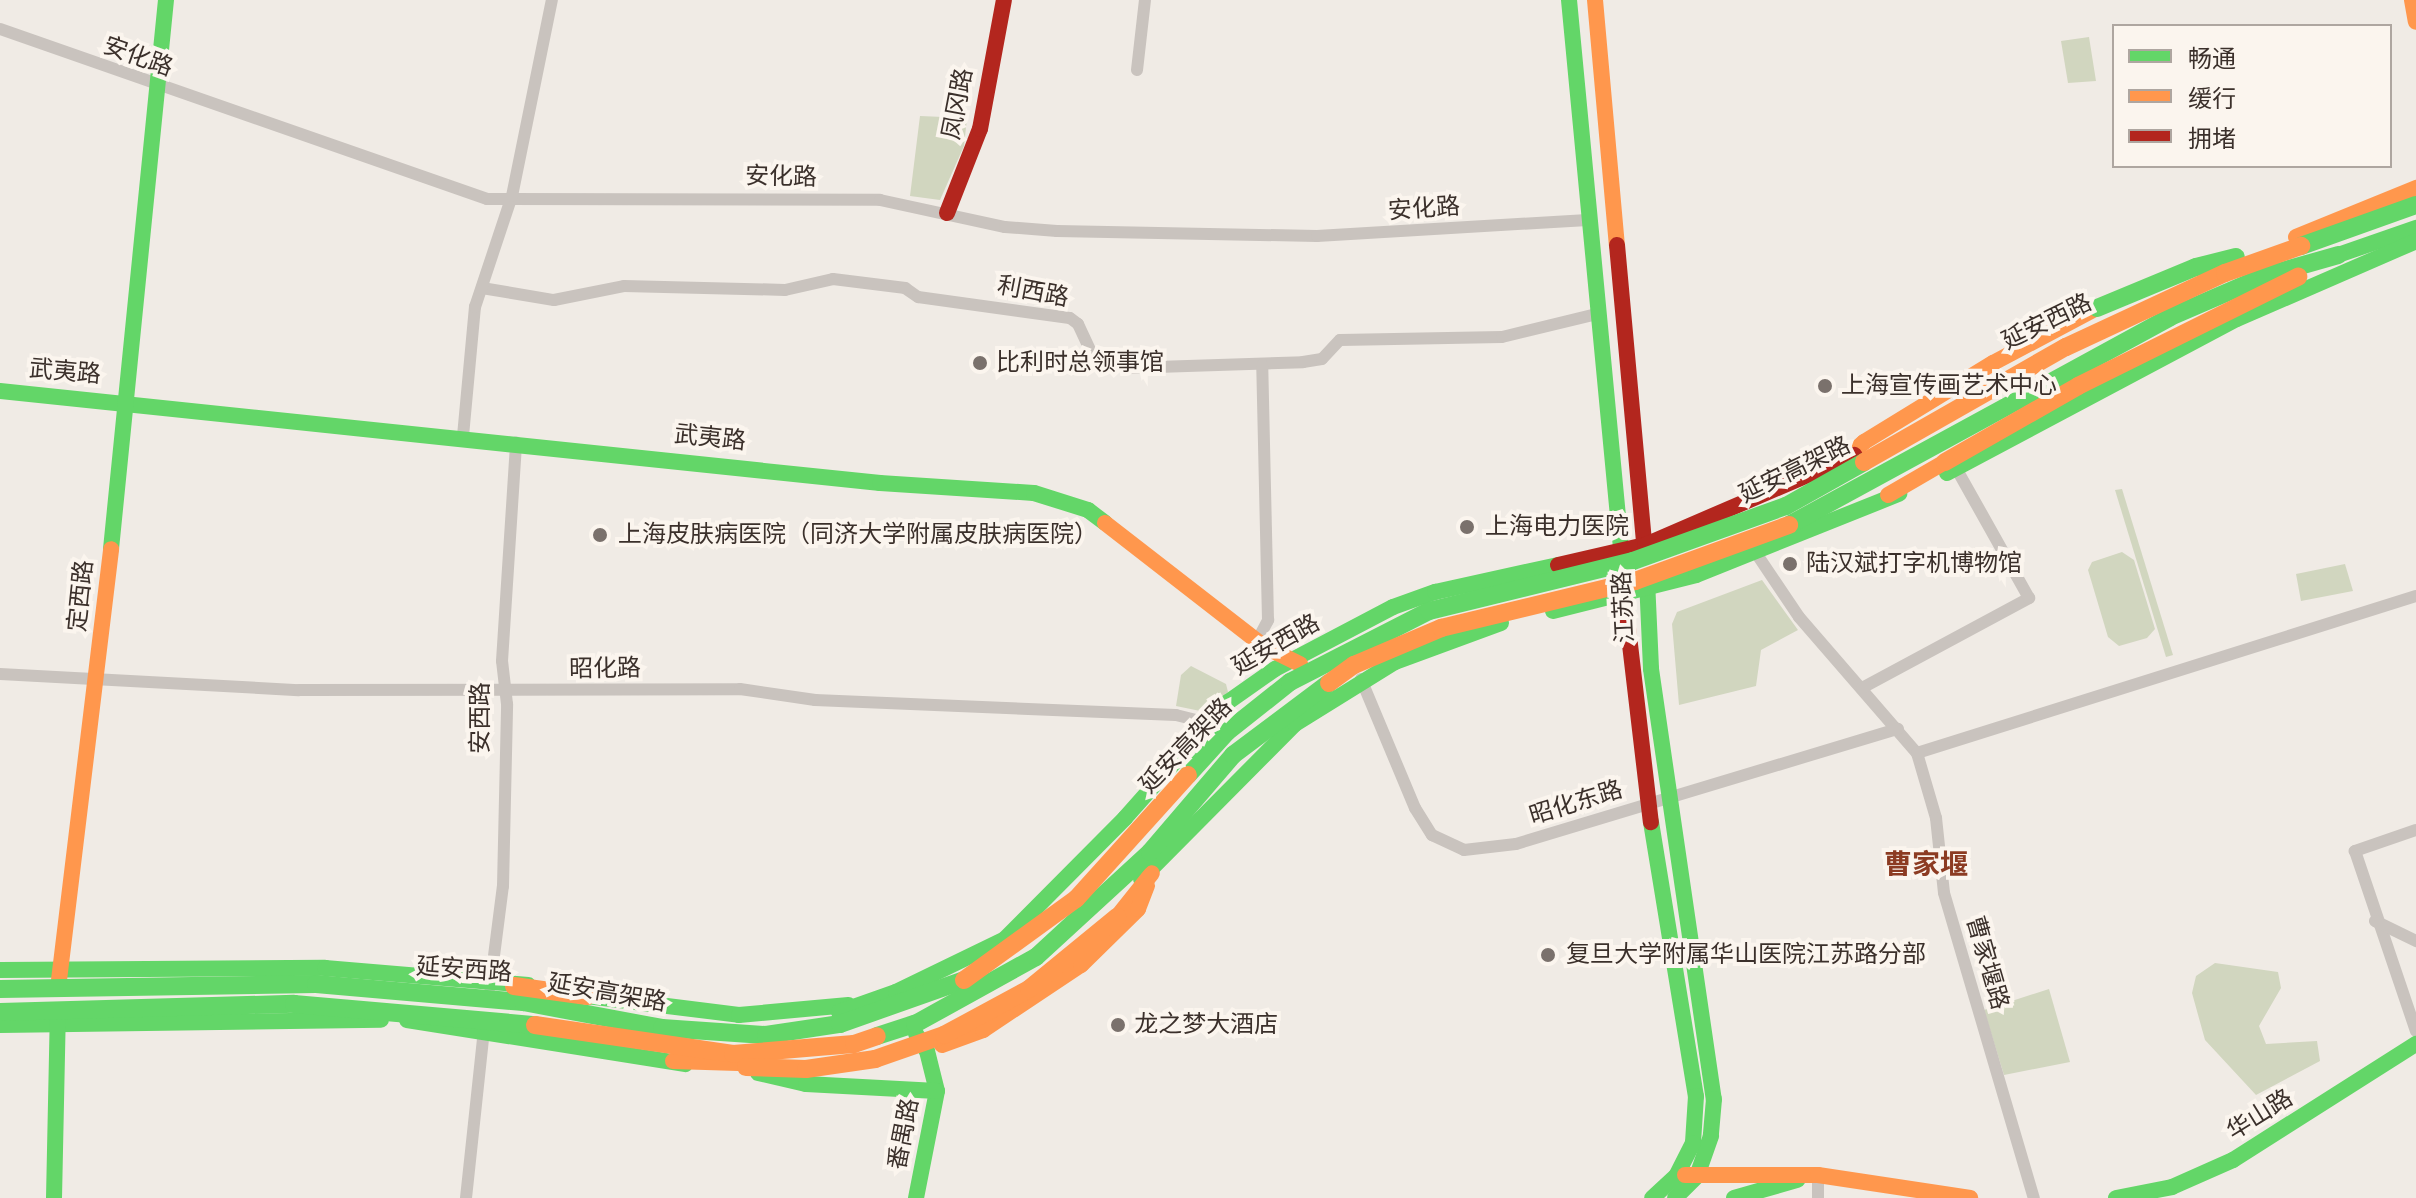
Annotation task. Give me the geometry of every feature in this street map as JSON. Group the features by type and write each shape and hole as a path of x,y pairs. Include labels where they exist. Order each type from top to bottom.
{"main road":[{"name":"定西路","path":"54,1198 60,978 129,402 166,0"},
{"name":"凤冈路","path":"947,213 980,129 1004,0"},
{"name":"江苏路","path":"1569,0 1624,597 1647,804 1668,904 1696,1096 1693,1143 1677,1175"},
{"name":"江苏路","path":"1595,0 1645,545 1651,669 1714,1099 1711,1136 1697,1176 1675,1198"},
{"path":"2412,0 2416,22"},
{"name":"延安西路","path":"849,1005 896,992 1005,939 1125,818 1228,702 1393,607 1435,592 1645,545 1844,460 2037,350 2416,188"},
{"name":"延安高架路","path":"0,987 316,984 523,1002 662,1028 766,1035 840,1024 913,1002 978,971 1076,899 1227,732 1290,682 1340,653 1429,611 1528,583 1633,561 1786,506 2066,347 2225,273 2326,234 2416,205"},
{"path":"1888,495 1909,476 2122,352 2296,271 2416,229"},
{"name":"延安高架路","path":"0,1012 308,1005 472,1016 675,1054 798,1053 854,1044 915,1024 975,995 1058,939 1150,852 1233,755 1354,665 1441,628 1635,581 1792,524 2074,365 2170,317 2265,276 2416,229"},
{"path":"1844,460 1876,435 1993,363 2097,308 2196,267 2326,234"},
{"path":"675,1054 752,1068 806,1069 875,1059 980,1018 1084,949 1295,724 1361,679 1433,646 1510,620 1624,597 1756,553 1950,465 2210,333 2416,241"},
{"path":"1950,465 2078,386 2338,255"},
{"path":"2202,313 2210,333"},
{"path":"2122,352 2134,372"},
{"name":"武夷路","path":"0,391 463,436 880,483 1034,493 1088,510 1257,641 1293,662 1361,679"},
{"path":"0,1025 364,1019 767,1064 850,1056 983,1030 1081,965 1138,909 1152,873"},
{"path":"0,970 60,978 237,968 325,968 490,987 737,1008 849,1005"},
{"path":"237,968 285,987"},
{"path":"0,978 147,988"},
{"name":"延安西路","path":"0,987 60,978 285,987 490,987"},
{"path":"421,991 516,986 739,1015 849,1005"},
{"name":"番禺路","path":"896,992 922,1043 937,1091 916,1198"},
{"path":"758,1073 818,1077 922,1043"},
{"name":"华山路","path":"2116,1198 2175,1192 2233,1160 2416,1044"},
{"path":"675,1054 794,1083 937,1091"},
{"path":"1652,1198 1677,1175 1818,1175 1970,1198"},
{"path":"1734,1198 1818,1175"}],"street":[{"path":"463,436 475,307 512,196 552,0"},
{"path":"1137,70 1145,0"},
{"name":"安化路","path":"0,29 157,88 487,199 512,196 880,200 1005,227 1057,231 1317,236 1588,220"},
{"name":"利西路","path":"482,288 554,300 612,286 785,290 833,279 1070,318 1078,324 1093,356 1118,368 1315,361 1340,340 1502,337 1597,314"},
{"path":"1257,641 1268,620 1262,365"},
{"name":"安西路","path":"490,987 503,886 506,693 502,661 516,442"},
{"path":"1862,688 2029,598 1950,465"},
{"name":"曹家堰路","path":"1756,553 1812,632 1917,753 1936,818 1944,893 2034,1198"},
{"path":"1917,753 2416,596"},
{"name":"昭化路","path":"0,674 506,693 740,689 815,700 1176,715 1209,723"},
{"name":"昭化东路","path":"1361,679 1415,808 1432,835 1464,850 1516,844 1898,729"},
{"path":"2416,830 2355,851 2375,921 2416,1031"},
{"path":"2375,921 2416,941"},
{"path":"466,1198 484,1030"},
{"path":"1818,1175 1818,1198"}],"green space":[{"path":"2089,37 2096,81 2068,83 2061,41"},
{"path":"920,116 967,118 964,146 940,200 910,196"},
{"path":"2122,489 2173,655 2166,657 2115,490"},
{"path":"2122,552 2134,560 2155,629 2147,638 2119,646 2108,637 2088,570 2092,562"},
{"path":"2345,564 2353,591 2301,601 2296,574"},
{"path":"1762,580 1798,630 1761,650 1756,686 1679,705 1672,624 1677,612"},
{"path":"1191,666 1226,684 1228,692 1210,713 1176,706 1181,675"},
{"path":"2215,963 2278,972 2281,988 2259,1026 2266,1044 2317,1041 2320,1061 2256,1095 2205,1040 2192,993 2196,976"},
{"path":"2049,989 2070,1062 2004,1075 1984,1010"}],"traffic: fast":[{"path":"111,549 166,0"},
{"path":"1569,0 1622,559"},
{"path":"2301,246 2416,205"},
{"path":"2338,255 2416,228"},
{"path":"1947,473 2237,319 2416,241"},
{"path":"1789,525 2170,317 2265,276 2338,255"},
{"path":"2097,308 2196,267 2236,257"},
{"path":"0,391 880,483 1034,493 1088,510 1105,523"},
{"path":"1188,775 1227,732 1290,682 1429,611 1633,561 1786,506 1864,462"},
{"path":"1553,611 1696,575 1899,494"},
{"path":"839,1012 896,992 1005,939 1125,818 1228,702 1275,669 1393,607 1435,592 1558,565"},
{"path":"1647,580 1651,669 1714,1099 1711,1136 1697,1176 1675,1198"},
{"path":"1141,879 1295,724 1395,662 1501,623"},
{"path":"877,1036 915,1024 1036,957 1150,852 1233,755 1329,683"},
{"path":"1651,822 1696,1096 1693,1143 1677,1175 1652,1198"},
{"path":"0,970 325,968 528,985"},
{"path":"0,989 316,984 523,1002 662,1028 766,1035 840,1024 964,980"},
{"path":"587,996 739,1015 849,1005"},
{"path":"0,1012 294,1004 535,1025"},
{"path":"54,1198 58,1012"},
{"path":"0,1025 381,1020"},
{"path":"407,1020 686,1064"},
{"path":"916,1034 927,1051 937,1091 916,1198"},
{"path":"2116,1198 2172,1187 2233,1160 2416,1044"},
{"path":"758,1073 806,1084 937,1091"},
{"path":"1734,1198 1797,1180"}],"traffic: slow":[{"path":"1595,0 1617,245"},
{"path":"2412,0 2416,22"},
{"path":"2296,237 2416,188"},
{"path":"1864,462 2066,347 2225,273 2301,246"},
{"path":"1945,462 2078,386 2298,277"},
{"path":"1844,460 1864,442 1993,363 2097,308"},
{"path":"1888,495 1945,462"},
{"path":"1105,523 1265,647 1300,664"},
{"path":"1329,683 1354,665 1441,628 1635,581 1789,525"},
{"path":"59,980 111,549"},
{"path":"964,980 1076,899 1188,775"},
{"path":"1117,917 1152,873"},
{"path":"942,1045 983,1030 1081,965 1138,909 1147,886"},
{"path":"746,1067 806,1069 875,1059 944,1035 1029,989 1117,917"},
{"path":"514,986 587,996"},
{"path":"535,1025 733,1054 854,1044 877,1036"},
{"path":"673,1061 738,1063"},
{"path":"1685,1175 1818,1175 1970,1198"}],"traffic: jam":[{"path":"947,213 980,129 1004,0"},
{"path":"1617,245 1645,555"},
{"path":"1558,565 1645,545 1854,455"},
{"path":"1623,585 1651,822"}],"place":[{"name":"比利时总领事馆","path":"980,363"},
{"name":"上海宣传画艺术中心","path":"1825,386"},
{"name":"上海电力医院","path":"1467,527"},
{"name":"上海皮肤病医院（同济大学附属皮肤病医院）","path":"600,535"},
{"name":"陆汉斌打字机博物馆","path":"1790,564"},
{"name":"复旦大学附属华山医院江苏路分部","path":"1548,955"},
{"name":"龙之梦大酒店","path":"1118,1025"}],"district":[{"name":"曹家堰","path":"1926,865"}]}
